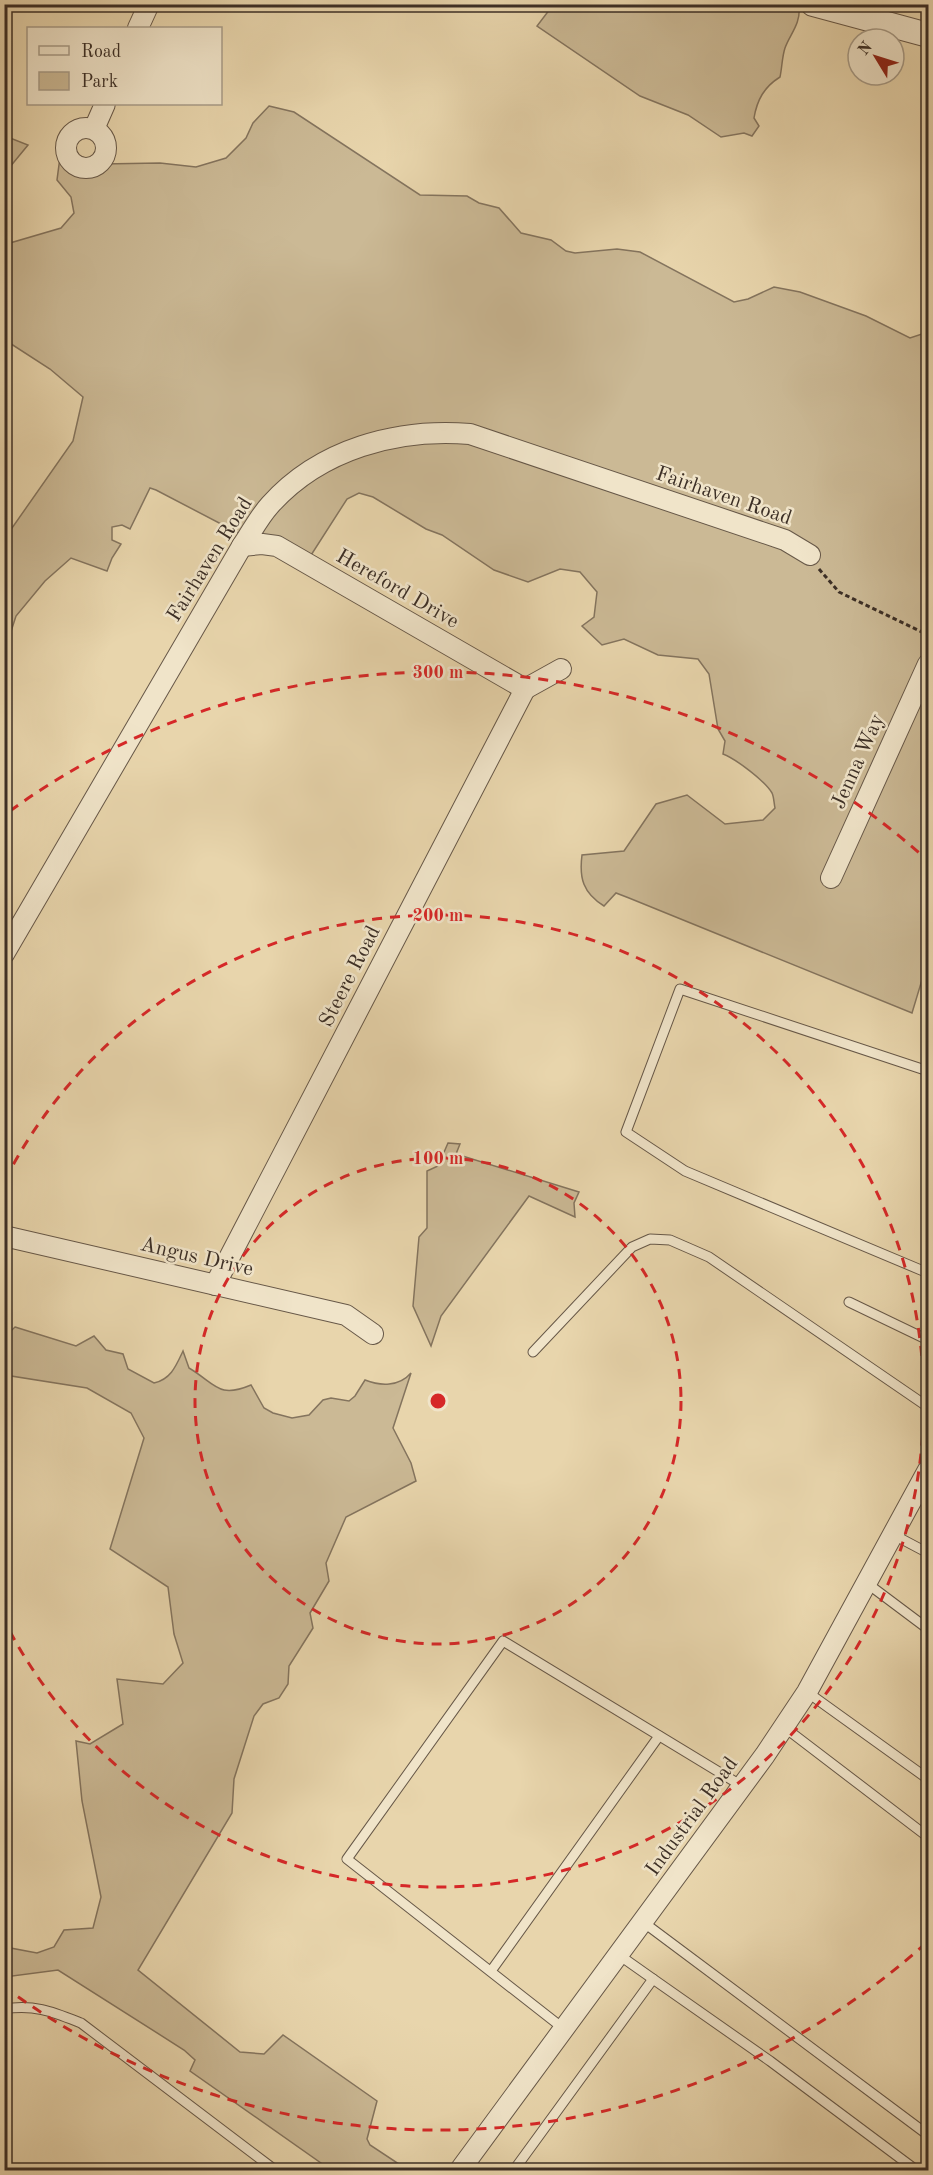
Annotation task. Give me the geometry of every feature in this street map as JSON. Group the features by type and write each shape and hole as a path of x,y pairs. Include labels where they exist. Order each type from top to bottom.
{"street":[{"path":"138,27 149,4"},
{"path":"813,4 928,36"},
{"path":"94,129 105,105"},
{"name":"Fairhaven Road","path":"4,954 11,929 242,546 269,506 302,476 326,461 352,449 413,434 444,432 470,434 785,540 810,555"},
{"name":"Hereford Drive","path":"242,546 262,544 277,546 525,689"},
{"name":"Jenna Way","path":"831,878 928,664"},
{"path":"525,689 561,669"},
{"name":"Steere Road","path":"215,1285 525,689"},
{"name":"Angus Drive","path":"4,1236 346,1315 373,1334"},
{"name":"Industrial Road","path":"460,2170 784,1727 807,1692 868,1584 928,1470"}],"lane":[{"path":"928,1071 680,989 626,1132 685,1171 928,1273"},
{"path":"533,1352 632,1247 650,1239 670,1240 709,1257 928,1407"},
{"path":"849,1302 928,1340"},
{"path":"894,1535 928,1553"},
{"path":"868,1584 928,1629"},
{"path":"564,2029 347,1859 503,1641 743,1786"},
{"path":"807,1692 928,1779"},
{"path":"784,1727 928,1837"},
{"path":"491,1971 659,1736"},
{"path":"643,1922 928,2135"},
{"path":"619,1955 770,2061 916,2170"},
{"path":"514,2170 653,1979"},
{"path":"4,2008 19,2006 47,2009 81,2023 275,2170"}],"path":[{"path":"810,555 822,575 839,592 928,635"}],"green space":[{"path":"793,4 799,6 797,24 785,48 780,77 770,85 759,100 754,118 759,126 752,136 744,133 721,137 688,115 640,96 537,26 553,5"},
{"path":"269,106 294,112 420,195 467,196 479,203 499,208 521,233 551,240 566,251 575,253 617,249 640,252 734,302 748,299 774,287 800,292 866,316 910,338 928,332 928,960 912,1013 616,893 604,906 591,896 582,878 582,855 624,851 656,804 687,795 725,824 763,820 775,808 772,793 763,783 742,765 723,754 725,741 718,729 709,674 698,659 658,655 624,639 602,645 582,626 594,617 597,592 580,572 560,569 528,582 494,570 442,535 426,529 373,497 359,493 347,499 306,563 246,537 150,488 130,529 122,525 112,527 112,540 121,544 107,571 71,558 45,581 16,616 5,650 5,538 73,441 83,397 50,369 5,340 5,247 10,243 61,228 74,213 71,197 57,180 60,157 74,154 102,164 160,163 196,167 226,158 246,138 253,123"},
{"path":"5,136 28,145 5,173"},
{"path":"448,1143 460,1144 456,1154 579,1192 574,1203 575,1217 529,1196 441,1316 431,1346 413,1306 419,1237 427,1228 427,1171 438,1166"},
{"path":"15,1327 76,1346 94,1336 106,1350 123,1354 128,1369 154,1383 169,1375 183,1351 189,1368 218,1388 231,1390 251,1385 264,1408 292,1418 309,1415 323,1400 331,1398 349,1401 365,1380 389,1384 401,1381 411,1373 393,1428 411,1463 416,1481 346,1517 326,1563 329,1581 310,1613 313,1628 289,1666 288,1684 279,1698 263,1704 254,1716 234,1779 232,1813 138,1970 240,2052 264,2054 283,2035 377,2101 367,2139 370,2145 408,2170 371,2170 364,2164 358,2170 331,2170 190,2071 195,2060 184,2050 58,1970 5,1977 5,1947 37,1953 54,1947 64,1930 93,1928 101,1897 82,1801 76,1741 90,1744 123,1724 117,1679 163,1684 183,1663 174,1634 168,1587 110,1549 144,1438 131,1413 87,1388 5,1375 5,1343"}]}
